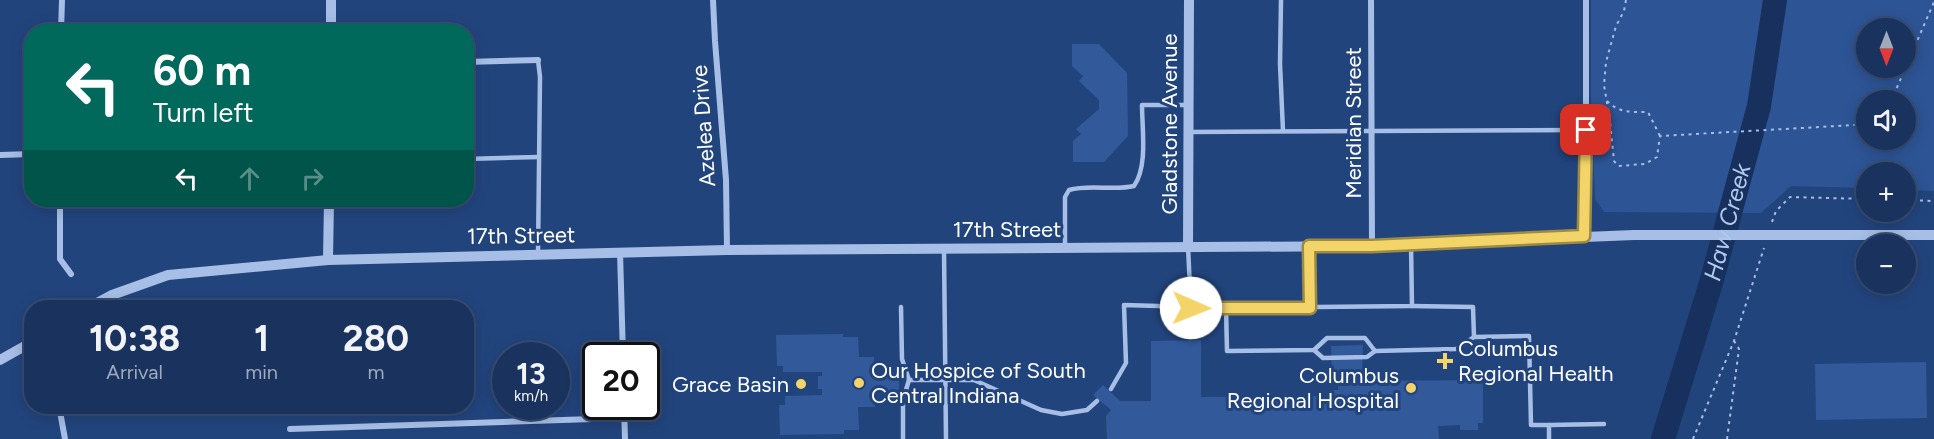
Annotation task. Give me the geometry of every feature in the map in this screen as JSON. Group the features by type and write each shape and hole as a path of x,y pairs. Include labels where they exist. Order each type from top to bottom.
{"street":[{"path":"62,0 62,24"},
{"path":"331,0 331,24"},
{"name":"Azelea Drive","path":"713,0 726,180 727,250"},
{"name":"Gladstone Avenue","path":"1188,247 1189,0"},
{"name":"Meridian Street","path":"1371,0 1372,246"},
{"path":"1584,236 1586,0"},
{"path":"474,62 538,60"},
{"path":"0,155 24,154"},
{"path":"60,207 60,259 71,274"},
{"path":"328,260 329,207"},
{"name":"17th Street","path":"103,300 168,275 328,260 727,250 1372,246 1634,235 1934,235"},
{"path":"620,252 623,342"},
{"path":"0,360 24,346"},
{"path":"60,414 65,439"},
{"path":"290,429 582,419"},
{"path":"624,420 625,439"}],"lane":[{"path":"1281,0 1280,64 1283,131"},
{"path":"538,60 540,77 538,254"},
{"path":"1065,248 1065,197 1069,190 1080,187 1123,189 1134,186 1140,178 1142,105 1189,105"},
{"path":"1189,132 1586,130"},
{"path":"474,159 539,156"},
{"path":"1411,244 1412,306"},
{"path":"1309,246 1310,308"},
{"path":"1188,247 1191,308"},
{"path":"944,249 946,439"},
{"path":"1111,389 1126,363 1124,305 1191,308 1473,307 1474,337"},
{"path":"901,307 902,359 909,380 903,400 903,439"},
{"path":"1226,308 1227,351 1314,350 1327,338 1365,338 1375,351"},
{"path":"1314,350 1323,358 1367,357 1375,351 1456,349 1474,337 1529,336 1531,425 1604,424"},
{"path":"909,380 974,380 1041,410 1062,414 1087,410 1097,401"},
{"path":"1549,425 1549,439"}],"path":[{"path":"1607,100 1614,108 1624,112 1648,112 1660,136 1657,157 1645,164 1618,166 1614,161 1604,85 1606,62 1626,0"},
{"path":"1896,90 1934,2"},
{"path":"1660,136 1856,125"},
{"path":"1772,222 1776,211 1790,197 1856,199"},
{"path":"1916,200 1934,201"},
{"path":"1693,439 1734,341 1765,243"},
{"path":"1727,439 1739,349 1734,341"}],"shaded area":[{"path":"1591,0 1934,0 1934,191 1916,190 1916,162 1856,162 1856,188 1791,186 1761,213 1604,212 1595,199 1591,98"}],"building":[{"path":"1072,44 1099,44 1127,73 1128,136 1104,162 1073,162 1073,141 1081,134 1076,129 1099,109 1099,100 1079,81 1083,76 1072,66"},
{"name":"Our Hospice of South Central Indiana","path":"843,334 843,337 858,337 859,357 874,357 875,374 899,374 899,390 874,391 875,407 858,407 859,430 844,430 844,434 780,435 779,405 785,405 785,396 822,395 822,389 818,389 818,376 822,376 822,372 783,372 783,366 777,366 776,335"},
{"name":"Columbus Regional Hospital","path":"1201,340 1201,397 1318,396 1318,404 1334,404 1333,390 1338,390 1338,374 1332,374 1331,346 1363,345 1362,373 1358,373 1358,381 1483,380 1483,423 1478,423 1478,430 1460,430 1460,425 1438,426 1439,439 1107,439 1106,416 1111,410 1093,395 1103,385 1120,401 1151,401 1151,341"},
{"path":"1926,362 1927,418 1816,420 1815,364"}],"waterway":[{"name":"Haw Creek","path":"1663,439 1711,283 1759,106 1775,0"}],"place":[{"name":"Columbus Regional Health","path":"1445,361"},
{"name":"Our Hospice of South Central Indiana","path":"859,383"},
{"name":"Grace Basin","path":"801,384"},
{"name":"Columbus Regional Hospital","path":"1411,388"}],"route":[{"path":"1191,308 1310,308 1309,246 1372,246 1584,236 1586,130"}]}
